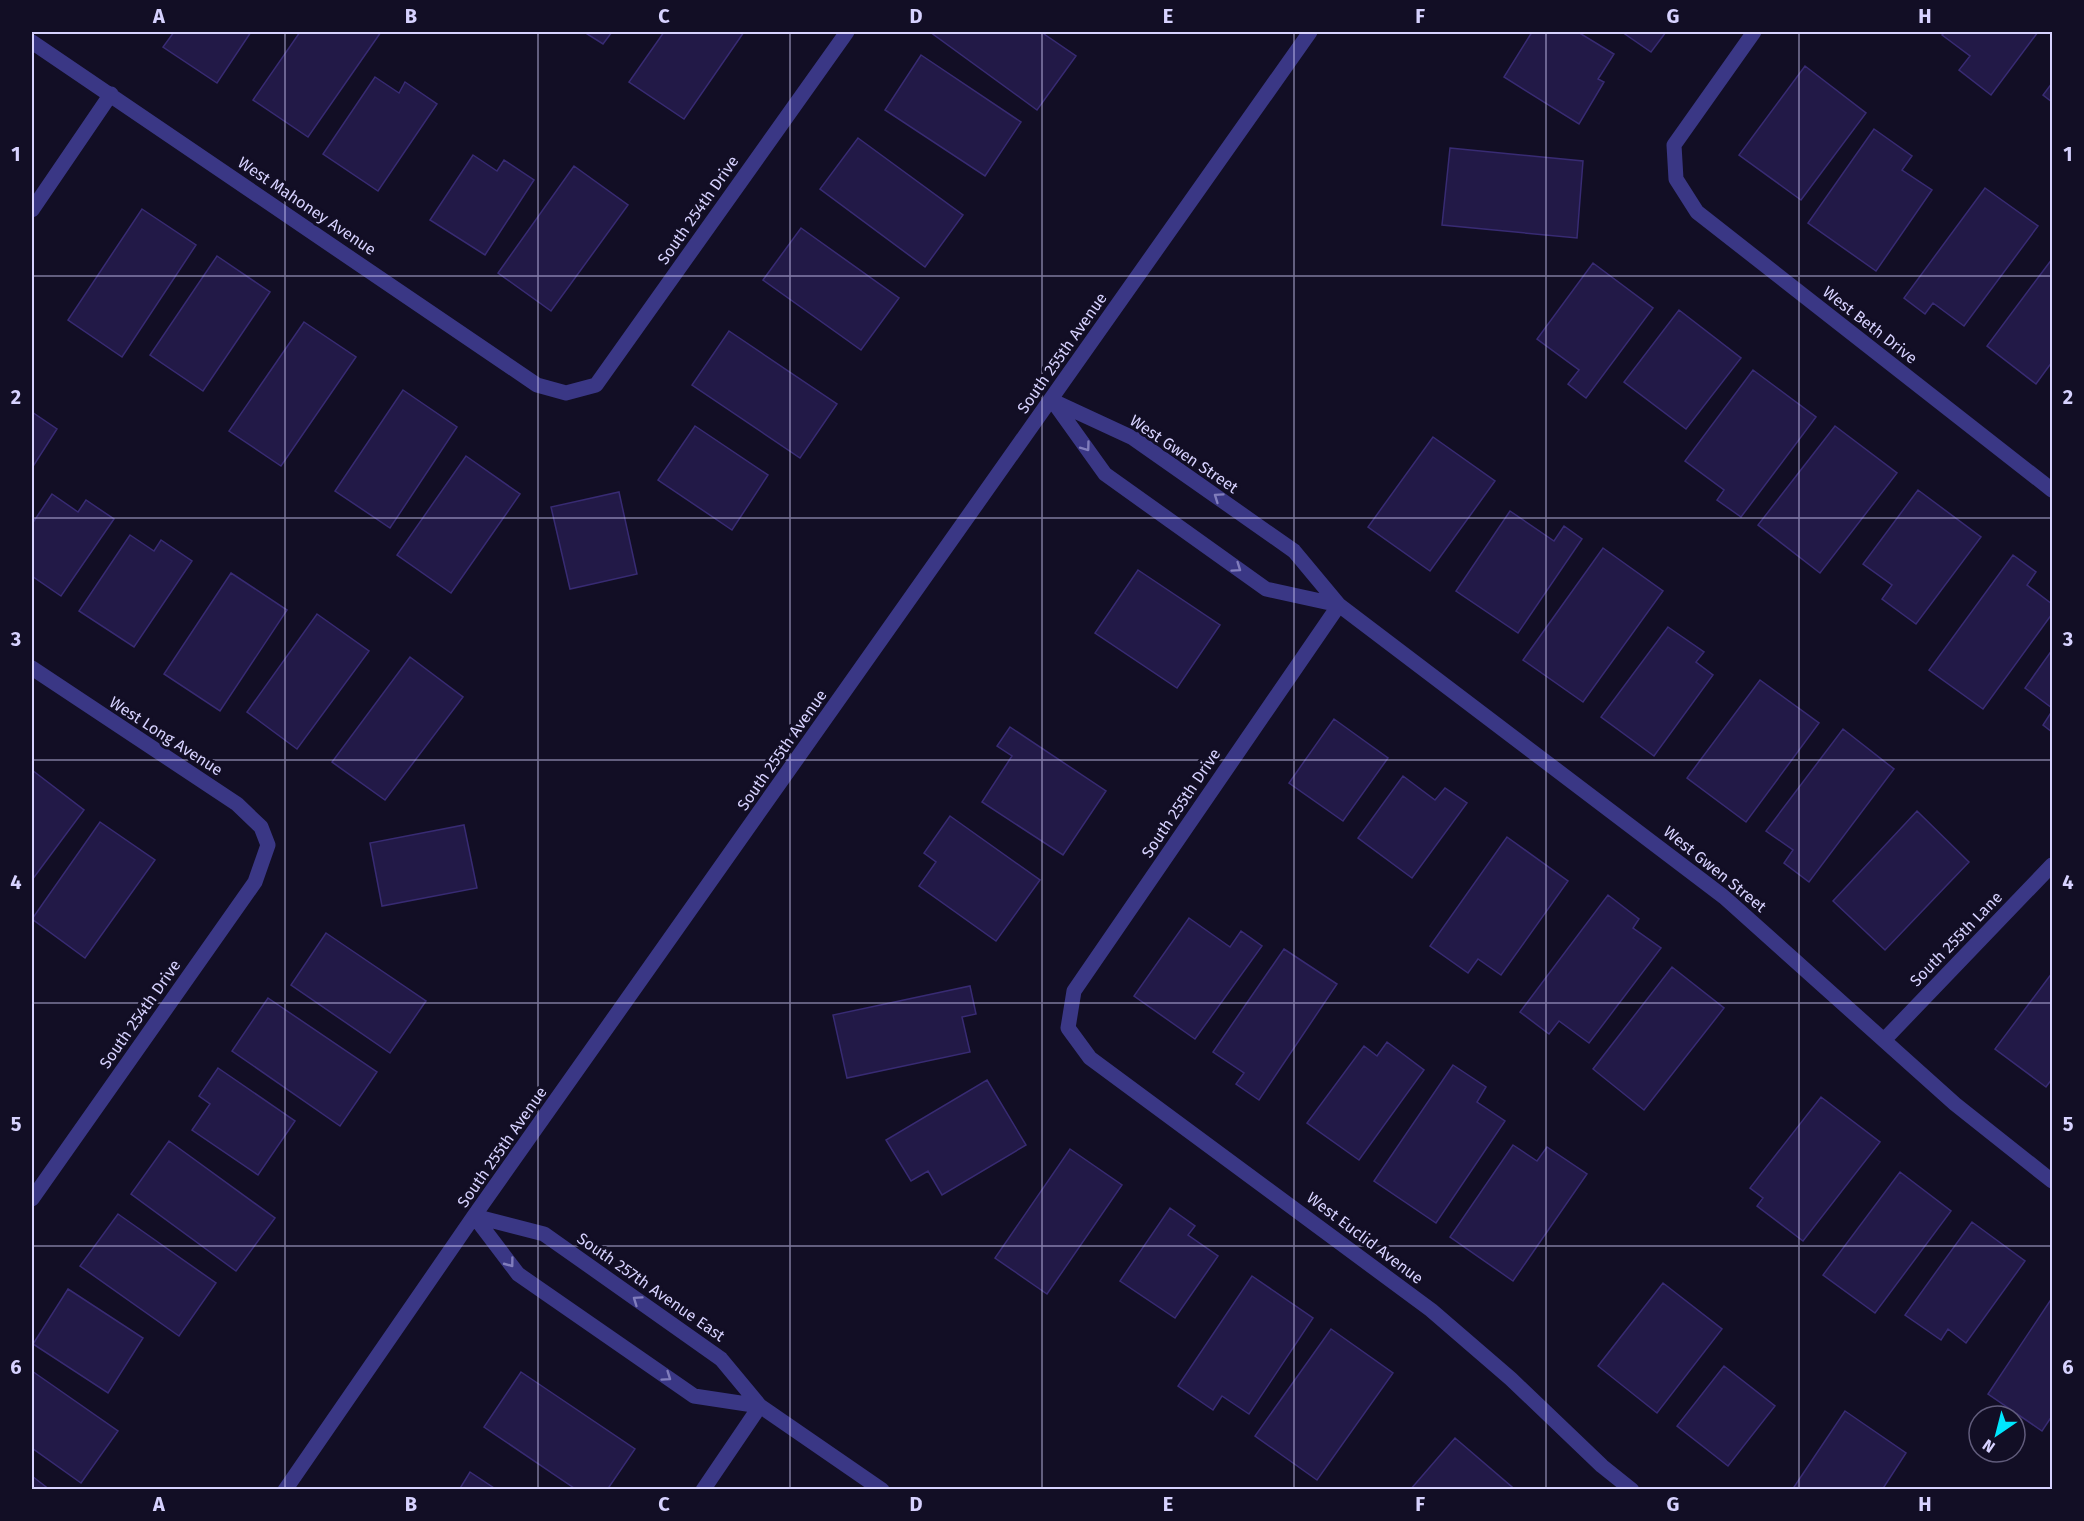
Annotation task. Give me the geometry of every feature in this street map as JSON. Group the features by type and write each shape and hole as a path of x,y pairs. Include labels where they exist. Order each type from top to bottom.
{"street":[{"name":"South 254th Drive","path":"566,393 596,385 847,32"},
{"name":"South 255th Avenue","path":"285,1490 474,1216 1310,32"},
{"name":"West Beth Drive","path":"1754,32 1674,145 1676,179 1697,212 2052,490"},
{"name":"West Mahoney Avenue","path":"32,42 537,385 566,393"},
{"path":"32,210 111,94"},
{"name":"West Gwen Street","path":"1051,400 1105,474 1266,589 1339,605"},
{"name":"West Gwen Street","path":"1051,400 1133,438 1294,551 1339,605 1724,897 1955,1104 2052,1181"},
{"name":"South 255th Drive","path":"1068,1028 1074,991 1339,605"},
{"name":"West Long Avenue","path":"32,668 237,804 261,827 268,845"},
{"name":"South 254th Drive","path":"32,1199 255,882 268,845"},
{"name":"South 255th Lane","path":"1885,1039 2052,865"},
{"name":"West Euclid Avenue","path":"1068,1028 1090,1058 1431,1310 1511,1379 1602,1466 1632,1490"},
{"path":"474,1216 518,1274 694,1396 760,1406 882,1490"},
{"name":"South 257th Avenue East","path":"474,1216 544,1234 721,1359 760,1406"},
{"path":"703,1490 760,1406"}],"building":[{"path":"174,32 251,32 217,83 163,47"},
{"path":"300,32 381,32 308,137 253,100"},
{"path":"584,32 612,32 603,44"},
{"path":"664,32 744,32 684,119 629,82"},
{"path":"930,32 1041,32 1076,56 1037,110"},
{"path":"1532,32 1578,32 1614,54 1598,79 1604,82 1579,124 1504,77"},
{"path":"1622,32 1666,32 1651,52"},
{"path":"1945,32 2038,32 1991,95 1959,70 1970,56 1942,35"},
{"path":"921,55 1021,122 985,176 885,110"},
{"path":"1805,66 1866,113 1801,200 1739,155"},
{"path":"375,77 399,93 405,82 437,104 378,191 323,154"},
{"path":"2052,83 2052,102 2043,95"},
{"path":"1874,129 1912,156 1902,170 1932,190 1876,271 1808,223"},
{"path":"858,138 963,215 925,267 820,189"},
{"path":"1450,148 1583,161 1577,238 1442,225"},
{"path":"473,155 497,171 504,160 534,180 485,255 430,220"},
{"path":"574,166 628,205 551,311 498,273"},
{"path":"1985,188 2038,226 1964,326 1933,303 1925,314 1904,298"},
{"path":"142,209 196,245 122,357 68,320"},
{"path":"801,228 899,298 861,350 763,280"},
{"path":"217,256 270,292 203,391 150,355"},
{"path":"2052,259 2052,362 2036,384 1987,346"},
{"path":"1593,263 1653,308 1586,398 1568,384 1579,370 1537,339"},
{"path":"1679,310 1741,358 1686,429 1624,382"},
{"path":"304,322 356,357 281,466 229,431"},
{"path":"729,331 837,404 800,458 692,385"},
{"path":"1753,370 1816,417 1741,517 1717,500 1724,490 1685,461"},
{"path":"403,390 457,427 390,528 335,491"},
{"path":"32,412 57,429 32,468"},
{"path":"695,426 768,475 732,530 658,480"},
{"path":"1835,426 1897,473 1820,573 1758,525"},
{"path":"1433,437 1495,481 1430,571 1368,527"},
{"path":"466,456 520,494 451,593 397,555"},
{"path":"1918,490 1981,537 1916,624 1882,599 1892,585 1863,564"},
{"path":"619,492 637,574 570,589 551,507"},
{"path":"52,494 78,512 86,500 114,519 61,596 32,576 32,524"},
{"path":"1510,511 1554,541 1564,526 1582,539 1518,633 1456,591"},
{"path":"130,535 154,551 161,540 192,561 134,647 79,611"},
{"path":"1603,548 1663,591 1583,702 1523,660"},
{"path":"2013,555 2036,572 2027,585 2052,604 2052,614 1983,709 1929,670"},
{"path":"1138,570 1220,625 1177,688 1095,633"},
{"path":"231,573 287,610 220,711 164,674"},
{"path":"317,614 369,651 297,749 247,712"},
{"path":"1668,627 1704,652 1696,662 1713,675 1654,756 1601,717"},
{"path":"2052,650 2052,708 2025,688"},
{"path":"410,657 463,697 385,800 332,762"},
{"path":"1760,680 1819,723 1746,822 1687,778"},
{"path":"2052,711 2052,732 2043,725"},
{"path":"1334,719 1388,758 1343,821 1289,783"},
{"path":"1010,727 1106,791 1063,855 982,802 1012,756 997,746"},
{"path":"1843,729 1894,769 1809,882 1784,863 1793,850 1766,831"},
{"path":"32,770 84,810 32,880"},
{"path":"1403,776 1435,800 1445,788 1467,803 1412,878 1358,838"},
{"path":"1917,811 1969,862 1885,950 1833,901"},
{"path":"950,816 1040,880 996,941 919,886 936,862 924,853"},
{"path":"100,822 155,860 85,958 32,919"},
{"path":"464,825 477,888 382,906 370,843"},
{"path":"1507,837 1568,881 1501,975 1478,959 1468,973 1430,946"},
{"path":"1608,895 1639,919 1633,928 1661,948 1589,1043 1559,1021 1549,1034 1520,1012"},
{"path":"1189,918 1230,947 1241,931 1262,946 1195,1039 1134,996"},
{"path":"326,933 426,1001 390,1053 291,985"},
{"path":"1284,949 1337,984 1259,1100 1236,1084 1244,1073 1213,1052"},
{"path":"1672,967 1724,1008 1644,1110 1593,1069"},
{"path":"2052,973 2052,1079 2046,1087 1995,1049"},
{"path":"970,986 976,1014 962,1017 970,1052 847,1078 833,1015"},
{"path":"268,998 377,1072 340,1126 232,1051"},
{"path":"1387,1042 1424,1070 1359,1160 1307,1123 1364,1046 1377,1056"},
{"path":"1453,1065 1486,1087 1477,1102 1505,1121 1436,1223 1374,1181"},
{"path":"218,1068 295,1121 258,1175 192,1130 210,1104 199,1096"},
{"path":"987,1080 1026,1145 942,1195 928,1171 911,1181 886,1140"},
{"path":"1821,1097 1880,1142 1803,1241 1757,1206 1763,1198 1750,1188"},
{"path":"169,1141 275,1218 236,1271 131,1194"},
{"path":"1513,1145 1537,1161 1547,1147 1587,1174 1513,1281 1450,1237"},
{"path":"1070,1149 1122,1185 1047,1294 995,1258"},
{"path":"1900,1172 1951,1211 1875,1313 1823,1275"},
{"path":"1170,1208 1195,1226 1188,1235 1218,1256 1175,1318 1120,1281"},
{"path":"118,1214 216,1283 179,1336 80,1266"},
{"path":"1972,1222 2025,1261 1966,1343 1948,1329 1941,1340 1905,1315"},
{"path":"1252,1276 1313,1318 1249,1414 1222,1396 1213,1410 1178,1386"},
{"path":"1663,1283 1722,1329 1657,1413 1598,1366"},
{"path":"68,1289 143,1338 108,1393 33,1344"},
{"path":"2052,1298 2052,1416 2042,1431 2027,1421 2027,1404 2003,1404 1988,1394"},
{"path":"1331,1329 1393,1373 1317,1480 1255,1436"},
{"path":"1724,1366 1775,1406 1728,1466 1677,1426"},
{"path":"32,1371 118,1431 81,1483 32,1448"},
{"path":"521,1372 635,1449 607,1490 577,1490 484,1427"},
{"path":"1845,1411 1906,1453 1882,1490 1792,1490"},
{"path":"1455,1438 1512,1487 1510,1490 1410,1490"},
{"path":"470,1472 497,1490 459,1490"},
{"path":"32,1476 50,1490 32,1490"}]}
